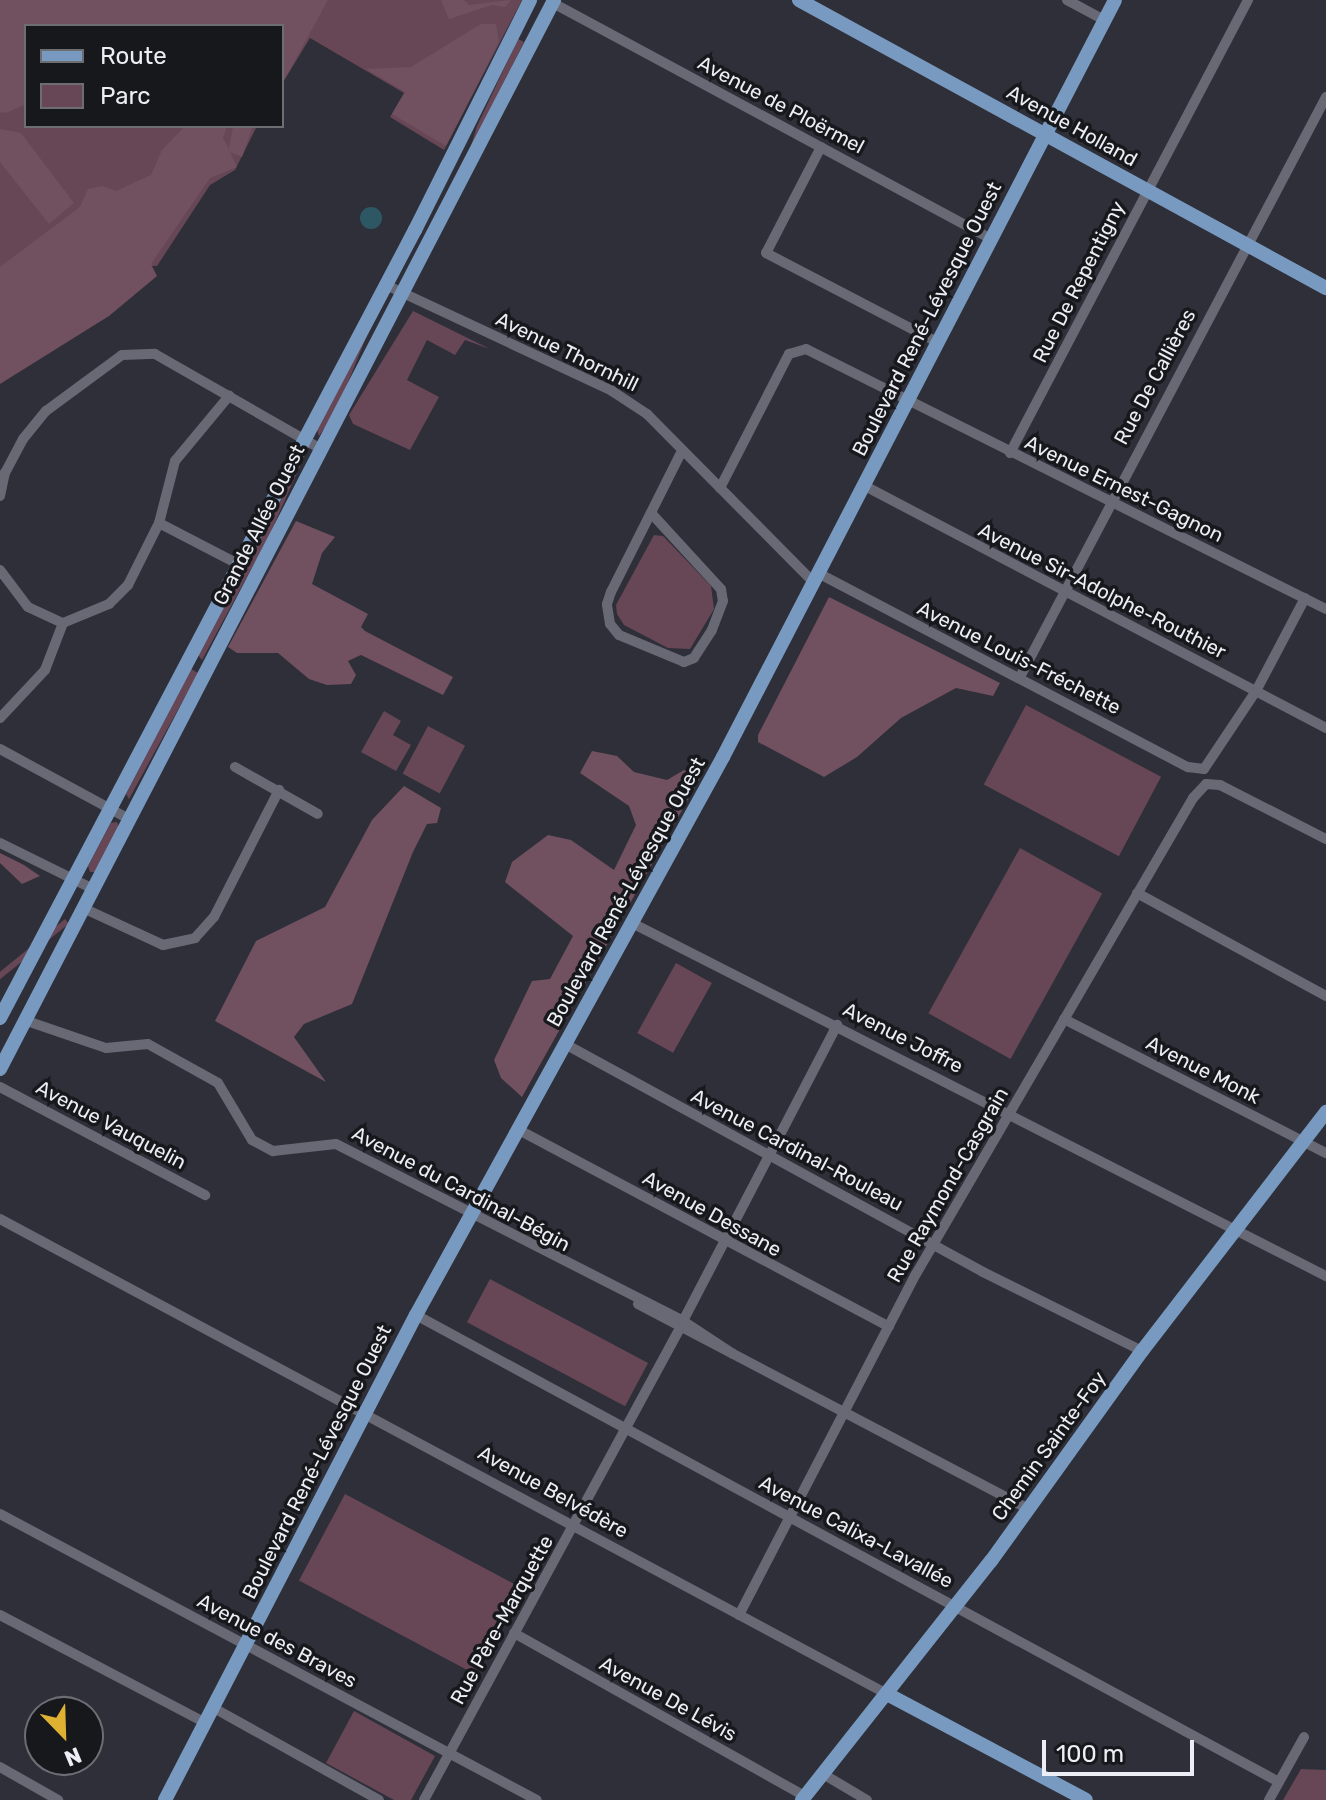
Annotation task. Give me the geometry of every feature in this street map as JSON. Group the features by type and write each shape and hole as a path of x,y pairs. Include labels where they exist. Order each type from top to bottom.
{"main road":[{"name":"Grande Allée Ouest","path":"0,1018 386,285 530,0"},
{"name":"Avenue Holland","path":"799,0 1326,288"},
{"name":"Boulevard René-Lévesque Ouest","path":"165,1800 416,1315 632,923 816,578 1115,0"},
{"name":"Grande Allée Ouest","path":"0,1069 553,2"},
{"path":"188,659 206,669"},
{"name":"Chemin Sainte-Foy","path":"804,1798 956,1606 1233,1229 1326,1112"},
{"name":"Avenue Belvédère","path":"887,1694 1086,1800"}],"street":[{"path":"1067,0 1104,20"},
{"name":"Rue De Repentigny","path":"1010,453 1248,0"},
{"name":"Avenue de Ploërmel","path":"553,2 991,239"},
{"name":"Rue De Callières","path":"1020,677 1245,244 1326,97"},
{"path":"821,147 766,253 937,342"},
{"name":"Avenue Thornhill","path":"386,285 612,391 647,414 816,578"},
{"name":"Avenue Ernest-Gagnon","path":"720,488 796,349 907,400 1326,609"},
{"path":"0,496 5,473 23,439 46,411 122,355 155,354 321,449"},
{"path":"0,718 45,670 63,623 109,604 128,585 159,523 175,461 229,396"},
{"path":"651,513 721,589 723,601 712,630 694,658 684,662 619,635 607,613 611,592 682,451"},
{"name":"Avenue Sir-Adolphe-Routhier","path":"863,485 1326,728"},
{"path":"159,523 238,564"},
{"path":"0,570 28,607 63,623"},
{"name":"Avenue Louis-Fréchette","path":"816,578 1020,677 1188,767 1204,769 1256,691"},
{"path":"1256,691 1305,598"},
{"path":"0,749 129,819"},
{"path":"235,767 318,814"},
{"name":"Rue Raymond-Casgrain","path":"739,1615 936,1243 1137,893 1206,784 1220,785 1326,839"},
{"path":"83,908 163,945 195,938 214,917 279,790"},
{"path":"0,843 93,889"},
{"path":"1137,893 1326,996"},
{"name":"Avenue Joffre","path":"632,923 1326,1276"},
{"name":"Avenue Monk","path":"1064,1019 1326,1153"},
{"name":"Avenue du Cardinal-Bégin","path":"27,1021 106,1048 148,1044 218,1083 252,1140 273,1151 336,1144 1029,1509"},
{"name":"Rue Père-Marquette","path":"424,1800 727,1241 837,1025"},
{"name":"Avenue Cardinal-Rouleau","path":"565,1044 769,1156 1142,1351"},
{"name":"Avenue Vauquelin","path":"0,1087 205,1195"},
{"name":"Avenue Dessane","path":"519,1130 889,1327"},
{"name":"Avenue Belvédère","path":"0,1219 887,1694"},
{"name":"Avenue Calixa-Lavallée","path":"416,1315 1279,1782"},
{"name":"Avenue des Braves","path":"0,1514 537,1800"},
{"path":"0,1615 204,1722"},
{"name":"Avenue De Lévis","path":"514,1633 804,1798"},
{"path":"212,1707 379,1800"},
{"path":"1269,1800 1304,1737"},
{"path":"0,1767 58,1800"},
{"path":"823,1774 867,1800"}],"green space":[{"path":"0,0 522,0 444,150 390,117 404,93 310,38 284,81 284,24 24,24 24,128 256,128 235,170 210,185 157,266 127,266 0,323"},
{"path":"518,39 524,42 469,153 477,126"},
{"path":"413,311 490,349 465,340 455,355 427,340 407,380 439,397 410,450 353,424 349,415"},
{"path":"367,335 337,410 319,436 317,430"},
{"path":"305,455 269,536 202,660 198,655"},
{"path":"654,535 663,536 711,586 714,609 690,649 668,648 624,625 617,614 616,605"},
{"path":"191,669 198,673 129,799 126,794"},
{"path":"1026,705 1161,777 1119,856 984,784"},
{"path":"384,711 401,721 393,735 411,745 396,771 361,752"},
{"path":"428,726 465,746 440,793 403,774"},
{"path":"117,822 119,828 97,872 90,872 88,866 111,823"},
{"path":"1020,848 1102,894 1011,1059 928,1013"},
{"path":"65,919 69,924 0,979 0,972"},
{"path":"676,963 712,983 673,1053 637,1033"},
{"path":"490,1279 648,1363 625,1406 467,1322"},
{"path":"345,1494 521,1587 475,1674 299,1581"},
{"path":"354,1711 435,1756 411,1800 394,1800 326,1763"},
{"path":"1301,1769 1326,1770 1326,1800 1283,1800"}],"shaded area":[{"path":"0,0 328,0 284,80 284,24 24,24 24,105 6,113 0,112"},
{"path":"441,0 464,0 469,5 511,0 505,7 492,5 449,19"},
{"path":"481,24 496,24 499,42 446,146 392,114 405,92 366,69 411,67"},
{"path":"183,128 226,128 223,138 229,149 233,128 252,128 242,157 230,152 237,167 210,178 151,264 157,276 109,316 0,384 0,267 80,207 88,189 102,186 116,191 151,175 162,150"},
{"path":"0,129 21,133 74,203 49,224 0,162"},
{"path":"296,521 335,537 322,553 312,584 368,614 361,627 365,631 453,677 443,695 361,655 348,661 356,675 351,684 327,685 309,679 278,653 237,653 228,647"},
{"path":"829,597 1000,683 993,696 956,688 901,718 857,757 824,777 758,742 758,735"},
{"path":"592,751 617,756 634,772 667,780 684,770 700,778 522,1097 501,1078 494,1060 532,981 550,979 573,936 505,882 512,862 548,835 571,840 614,870 636,825 629,806 580,773"},
{"path":"404,786 441,808 437,823 427,824 413,852 352,1004 304,1024 294,1037 326,1082 215,1021 256,941 325,907 372,820"},
{"path":"0,853 40,876 22,884 0,863"}],"water":[{"path":"367,207 375,207 382,218 375,229 367,229 360,222 360,214"}]}
